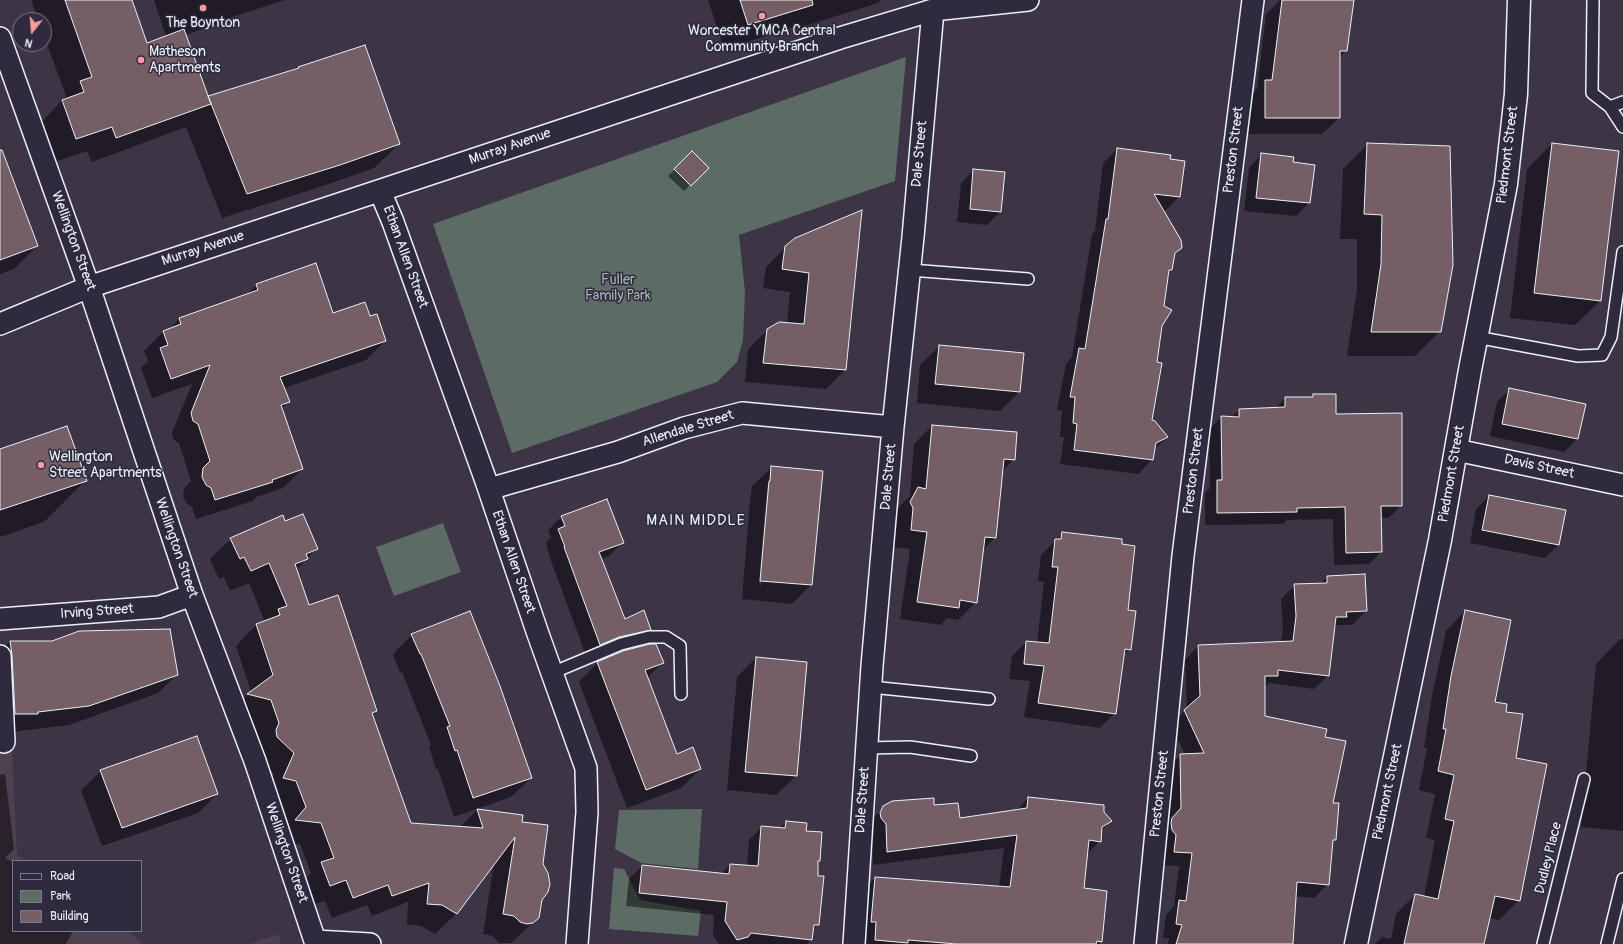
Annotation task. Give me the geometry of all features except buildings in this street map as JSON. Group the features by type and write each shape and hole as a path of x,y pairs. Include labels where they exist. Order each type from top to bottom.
{"street":[{"name":"Murray Avenue","path":"0,324 89,287 833,40 933,10 1028,0"},
{"name":"Preston Street","path":"1145,944 1183,556 1253,0"},
{"name":"Piedmont Street","path":"1356,944 1439,547 1476,336 1506,184 1516,94 1519,0"},
{"name":"Dale Street","path":"854,944 871,687 893,427 910,270 933,10"},
{"name":"Wellington Street","path":"0,38 89,287 192,595 255,761 316,942"},
{"name":"Ethan Allen Street","path":"380,191 393,222 489,489 586,768 587,812 577,944"},
{"name":"Allendale Street","path":"489,489 618,452 684,428 742,413 893,427"},
{"name":"Davis Street","path":"1456,450 1623,485"},
{"name":"Irving Street","path":"0,619 159,607 192,595"},
{"path":"0,656 4,742"},
{"path":"316,942 370,944"}],"lane":[{"path":"1593,0 1592,93 1610,107 1623,127"},
{"path":"1610,107 1623,102"},
{"path":"1476,336 1578,356 1602,354 1611,337 1623,252"},
{"path":"910,270 1028,279"},
{"path":"552,673 621,644 649,637 666,637 680,646 681,694"},
{"path":"871,687 989,699"},
{"path":"867,748 910,747 971,756"},
{"name":"Dudley Place","path":"1543,944 1584,779"},
{"path":"1607,944 1623,879"}],"shaded area":[{"path":"12,751 17,855 25,860 12,860 12,932 130,932 143,944 0,944 0,752"},
{"path":"278,934 281,944 250,944"}],"green space":[{"name":"Fuller Family Park","path":"906,57 895,181 739,235 745,292 743,340 737,362 717,382 512,453 433,224"},
{"path":"443,523 461,572 394,596 376,547"},
{"path":"702,809 698,869 641,863 615,849 619,810"},
{"path":"614,868 624,869 640,900 701,911 698,936 609,929"}],"place":[{"name":"The Boynton","path":"203,8"},
{"name":"Worcester YMCA Central Community Branch","path":"762,16"},
{"name":"Matheson Apartments","path":"141,60"},
{"name":"Wellington Street Apartments","path":"41,465"}],"district":[{"name":"MAIN MIDDLE","path":"696,521"}]}
